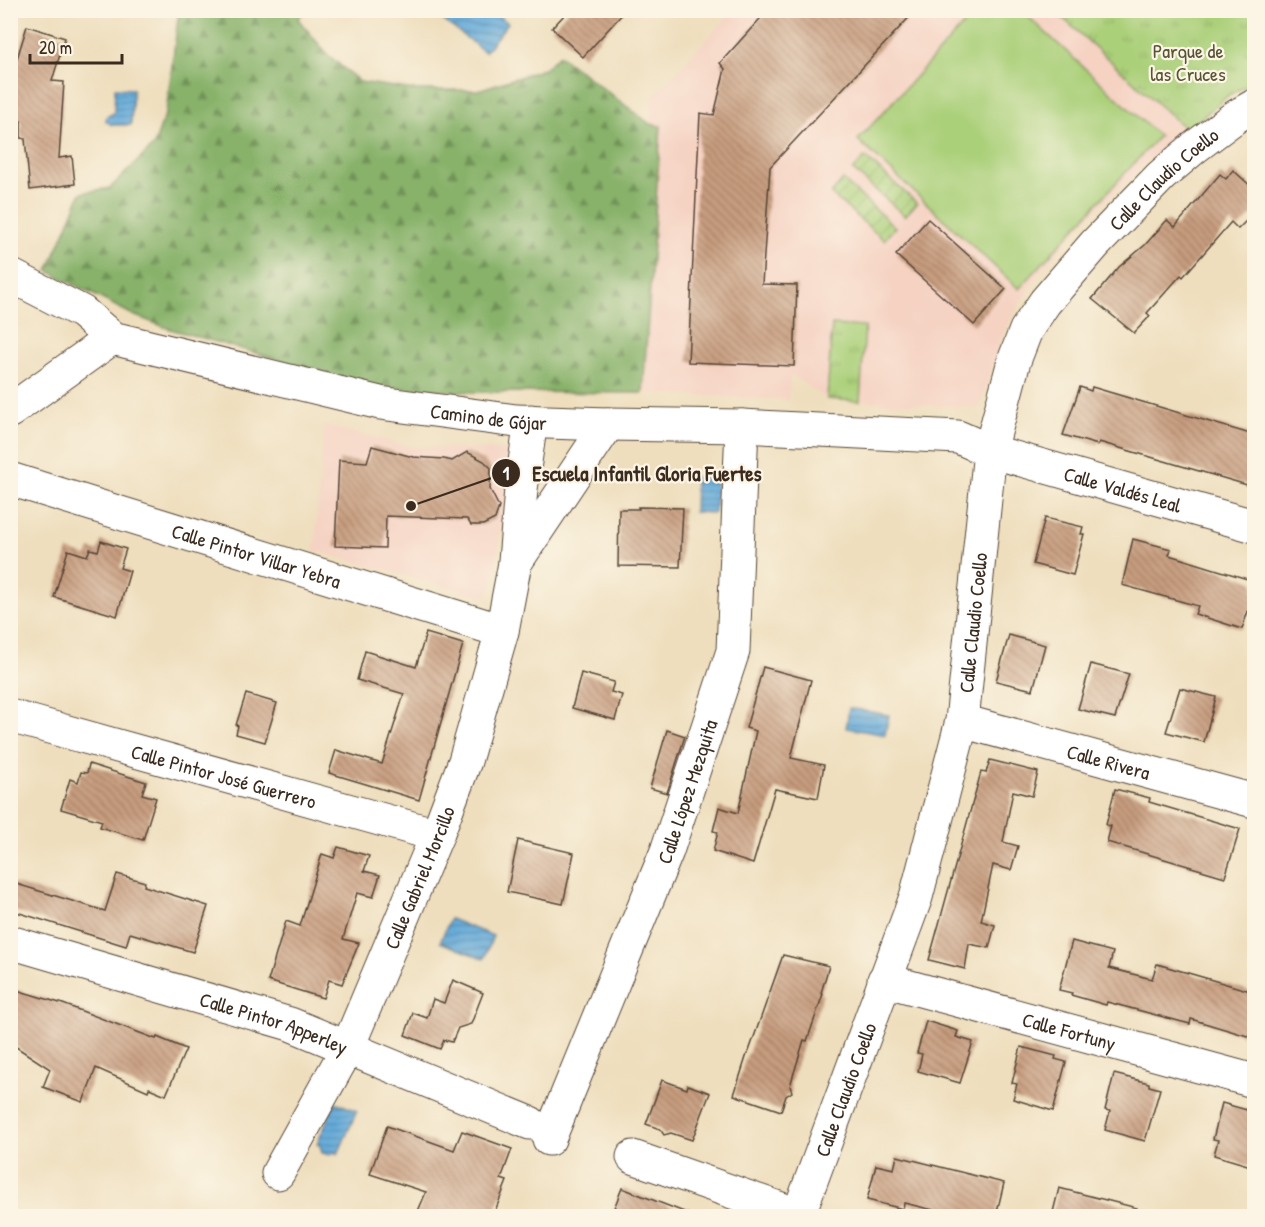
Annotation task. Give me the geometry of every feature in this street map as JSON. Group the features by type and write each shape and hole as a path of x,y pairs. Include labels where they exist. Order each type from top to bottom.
{"street":[{"name":"Calle Claudio Coello","path":"800,1216 916,897 962,721 990,451 1014,361 1026,330 1045,302 1095,244 1161,176 1195,147 1235,117 1254,106"},
{"name":"Camino de Gójar","path":"10,275 82,312 112,338 380,403 531,422 742,426 958,437 990,451"},
{"path":"10,411 112,338"},
{"name":"Calle Gabriel Morcillo","path":"278,1173 347,1049 437,835 465,761 502,631 515,563 521,489 531,422"},
{"name":"Calle Gabriel Morcillo","path":"515,563 608,424"},
{"name":"Calle López Mezquita","path":"539,1131 667,851 733,651 742,426"},
{"name":"Calle Valdés Leal","path":"990,451 1254,526"},
{"name":"Calle Pintor Villar Yebra","path":"10,479 502,631"},
{"path":"521,489 536,507 550,512"},
{"name":"Calle Pintor José Guerrero","path":"10,716 437,835"},
{"name":"Calle Rivera","path":"962,721 1254,801"},
{"name":"Calle Pintor Apperley","path":"10,942 290,1024 539,1131"},
{"name":"Calle Fortuny","path":"884,980 1254,1081"},
{"path":"633,1157 800,1216"}],"shaded area":[{"path":"733,11 1055,11 1187,130 1147,161 1082,223 1036,277 1006,327 979,408 827,399 791,374 788,400 643,393 661,127 650,124 652,97"},
{"path":"324,425 412,447 510,450 512,461 492,587 485,597 314,551"}],"green space":[{"path":"179,11 304,11 298,19 326,53 360,82 414,90 478,90 544,69 559,55 650,124 661,126 643,393 474,392 376,387 170,329 133,315 48,271 81,193 110,188 154,145 166,112"},
{"path":"976,11 1022,11 1159,136 1019,289 858,140"},
{"name":"Parque de las Cruces","path":"1055,11 1254,11 1254,82 1230,94 1187,130"},
{"path":"865,157 917,203 905,216 853,170"},
{"path":"843,180 895,227 884,240 831,194"},
{"path":"832,325 865,327 860,401 827,399"}],"water":[{"path":"431,11 492,11 508,23 485,52"},
{"path":"115,88 133,89 131,125 112,125 106,121 106,117 114,113"},
{"path":"695,477 717,478 715,513 694,512"},
{"path":"849,708 889,715 885,735 846,728"},
{"path":"450,919 493,936 484,959 440,942"},
{"path":"335,1102 357,1111 338,1154 334,1152 330,1155 322,1153 320,1145 317,1144"}],"building":[{"path":"569,10 626,10 583,57 552,28"},
{"path":"768,10 916,10 770,167 762,284 797,285 794,366 688,362 700,113 714,115 725,69 720,63"},
{"path":"27,26 65,38 52,81 64,82 59,158 72,156 75,184 30,190 25,139 21,138 21,121 10,120 12,75"},
{"path":"1233,170 1254,189 1254,213 1238,229 1231,222 1183,277 1181,275 1147,313 1150,316 1134,333 1092,299 1119,267 1145,245 1167,220 1175,227 1220,174 1226,179"},
{"path":"928,219 1006,289 974,325 896,255"},
{"path":"1080,387 1091,391 1092,387 1254,435 1254,487 1099,442 1098,445 1063,435"},
{"path":"372,446 413,457 452,461 467,452 484,461 491,468 490,489 499,507 495,519 483,525 471,525 467,519 386,516 385,548 335,546 339,460 367,462"},
{"path":"638,507 683,508 680,567 618,566 619,509 639,509"},
{"path":"1045,518 1083,527 1081,534 1084,534 1073,575 1033,564"},
{"path":"1133,539 1171,549 1169,555 1254,581 1254,613 1248,611 1242,629 1195,614 1198,606 1122,585"},
{"path":"101,541 126,549 120,568 130,571 117,616 54,597 68,550 87,556 90,549 98,551"},
{"path":"426,633 463,644 419,800 329,773 336,750 382,764 404,694 357,680 365,651 416,667"},
{"path":"1009,635 1045,645 1033,690 996,681"},
{"path":"1091,664 1129,674 1115,718 1078,709"},
{"path":"763,667 811,680 791,758 824,765 818,798 775,789 753,864 713,851 718,832 713,831 719,807 738,813 756,731 746,728"},
{"path":"581,673 614,682 611,692 622,695 615,720 572,708"},
{"path":"1180,688 1216,697 1204,742 1166,732"},
{"path":"246,694 277,703 265,742 236,734 238,726 236,725"},
{"path":"667,730 685,736 667,793 650,788"},
{"path":"990,760 1038,772 1032,796 1013,791 1003,842 1018,846 1011,870 993,865 981,921 995,925 989,948 969,944 965,969 929,960 981,772 986,773"},
{"path":"89,764 146,782 142,794 156,798 143,840 100,827 102,821 61,809 70,779 78,782 81,772 87,773"},
{"path":"1115,789 1150,798 1149,802 1240,829 1225,877 1107,842 1111,826 1106,825"},
{"path":"518,840 574,853 563,904 507,892"},
{"path":"338,847 369,856 364,871 380,875 373,897 357,893 343,939 359,943 342,984 329,980 323,998 268,981 286,921 300,926 322,854 334,858"},
{"path":"117,874 145,882 144,886 208,906 193,952 130,933 126,946 10,910 10,882 105,911"},
{"path":"1072,941 1113,952 1109,968 1152,979 1157,964 1254,992 1254,1038 1191,1019 1190,1024 1107,1002 1106,1005 1059,990"},
{"path":"783,955 829,966 821,993 823,994 807,1041 804,1040 790,1086 792,1092 786,1096 781,1111 734,1095"},
{"path":"453,980 483,993 471,1024 458,1028 452,1042 444,1040 440,1049 405,1035 413,1013 427,1018 433,999 444,1003"},
{"path":"10,988 63,1004 186,1049 166,1095 149,1088 148,1091 96,1068 83,1102 43,1087 50,1069 10,1043"},
{"path":"926,1021 958,1031 956,1037 973,1042 960,1083 918,1071 922,1054 917,1053"},
{"path":"1021,1047 1056,1056 1055,1059 1066,1062 1053,1111 1013,1099 1017,1084 1012,1083"},
{"path":"1114,1074 1149,1083 1149,1086 1160,1089 1145,1141 1105,1130 1110,1111 1105,1110"},
{"path":"662,1080 687,1089 688,1085 710,1093 692,1140 671,1133 664,1135 660,1129 646,1124"},
{"path":"1222,1103 1254,1112 1254,1167 1214,1155 1218,1140 1213,1139"},
{"path":"387,1126 454,1150 462,1131 512,1149 501,1179 507,1181 493,1216 416,1216 426,1192 370,1174"},
{"path":"897,1156 1004,1183 996,1216 958,1216 904,1203 903,1209 867,1200 876,1165 894,1169"},
{"path":"622,1188 692,1215 692,1216 611,1216"},
{"path":"1059,1188 1137,1208 1135,1216 1052,1216"}],"place":[{"name":"Escuela Infantil Gloria Fuertes","path":"411,506"}]}
